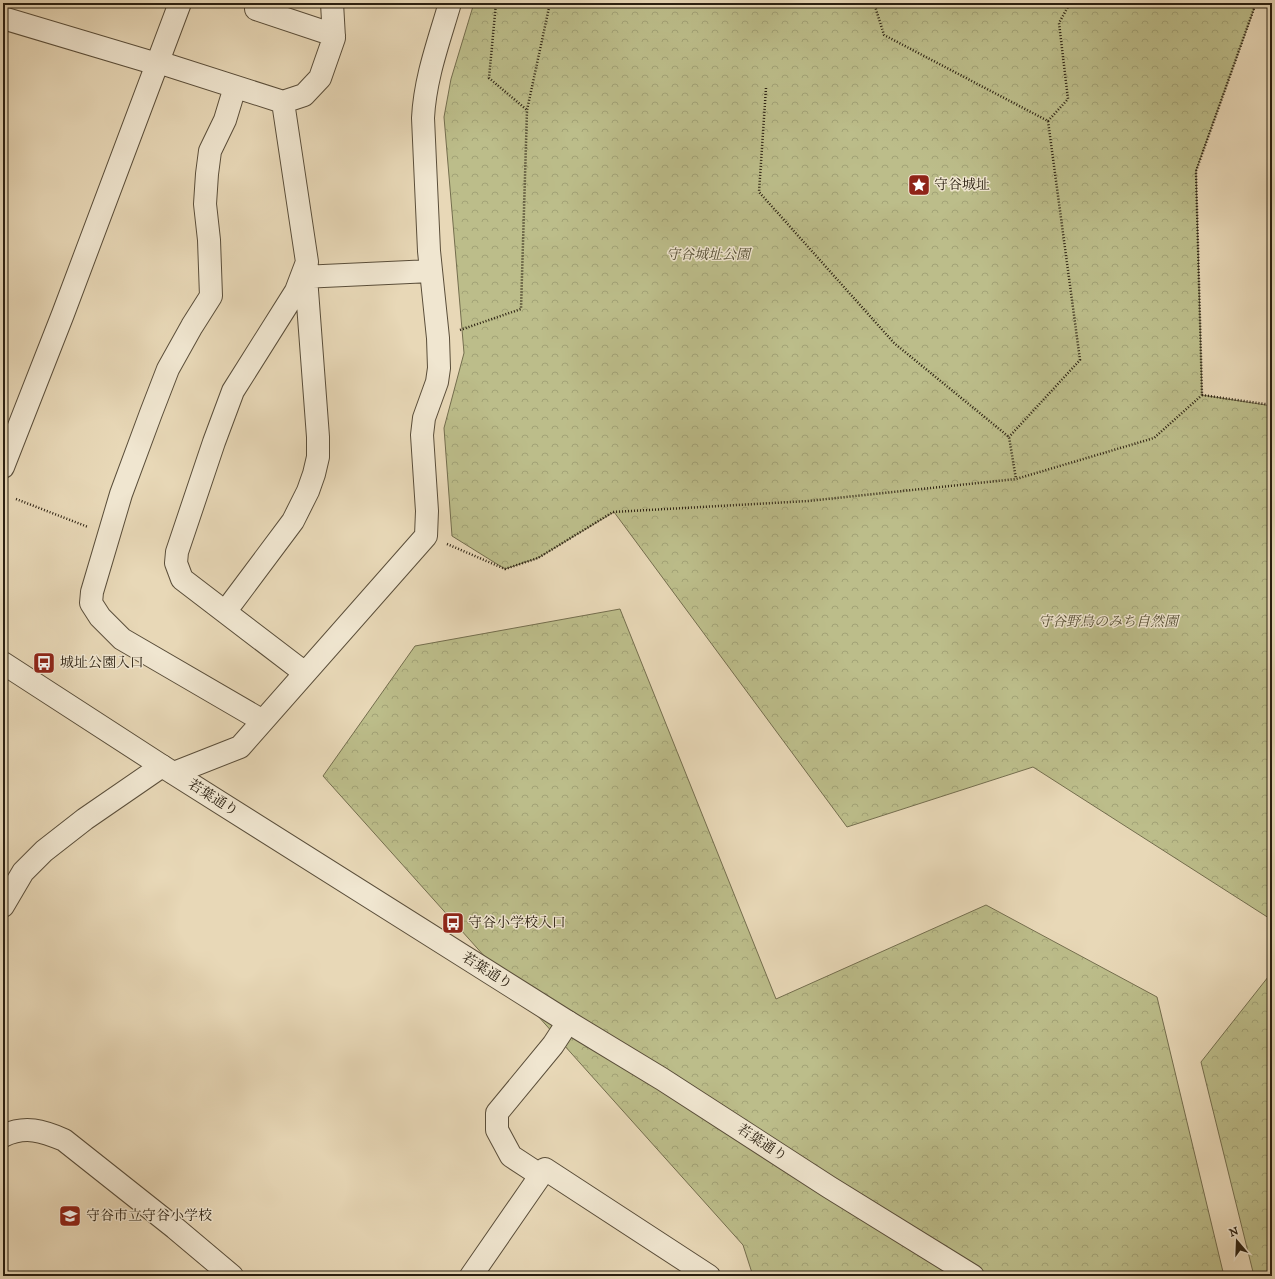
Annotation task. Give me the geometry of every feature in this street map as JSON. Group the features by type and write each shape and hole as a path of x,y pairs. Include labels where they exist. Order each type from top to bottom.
{"street":[{"path":"3,10 6,3"},
{"path":"3,467 63,314 180,3"},
{"path":"257,3 256,9 334,35"},
{"path":"3,18 158,63 283,102 304,95 320,78 334,35 332,3"},
{"path":"3,906 23,872 44,851 85,819 168,770 240,747 426,536 427,511 422,434 424,418 437,382 439,368 438,338 431,271 423,118 427,82 450,3"},
{"path":"235,87 225,120 210,151 208,166 205,204 210,240 211,296 168,369 126,479 108,535 92,592 91,603 100,617 122,638 262,721"},
{"path":"225,612 293,521 308,491 318,458 317,429 304,277 307,262 283,102"},
{"path":"304,277 431,271"},
{"path":"304,277 233,391 177,552 176,563 182,579 305,673"},
{"name":"若葉通り","path":"3,663 168,770 568,1022 662,1079 829,1187 973,1276"},
{"path":"540,1176 511,1156 497,1130 497,1113 553,1045 568,1022"},
{"path":"3,1136 11,1132 30,1131 43,1132 64,1140 175,1228 232,1276"},
{"path":"471,1276 545,1168 709,1276"}],"path":[{"path":"496,3 489,78 527,110"},
{"path":"438,338 521,309 527,110 550,3"},
{"path":"874,3 884,35 1048,121"},
{"path":"1009,437 1080,360 1048,121 1068,99 1059,23 1070,3"},
{"path":"426,536 505,568 538,558 613,512 808,501 1016,479 1154,438 1202,395 1196,171 1256,3"},
{"path":"766,88 759,192 894,343 1009,437 1016,479"},
{"path":"1202,395 1272,405"},
{"path":"16,499 108,535"}],"green space":[{"name":"守谷城址公園","path":"474,3 1256,3 1196,171 1202,395 1272,406 1272,920 1033,767 847,827 614,512 538,558 505,569 452,536 444,428 464,353 444,117 451,79"},
{"path":"620,609 776,999 986,905 1157,997 1224,1276 753,1276 743,1245 323,776 415,646"},
{"path":"1272,972 1272,1276 1254,1276 1201,1062"}],"place":[{"name":"守谷城址","path":"919,185"},
{"name":"城址公園入口","path":"44,663"},
{"name":"守谷小学校入口","path":"453,923"},
{"name":"守谷市立守谷小学校","path":"70,1216"}],"park label":[{"name":"守谷野鳥のみち自然園","path":"1108,622"}]}
